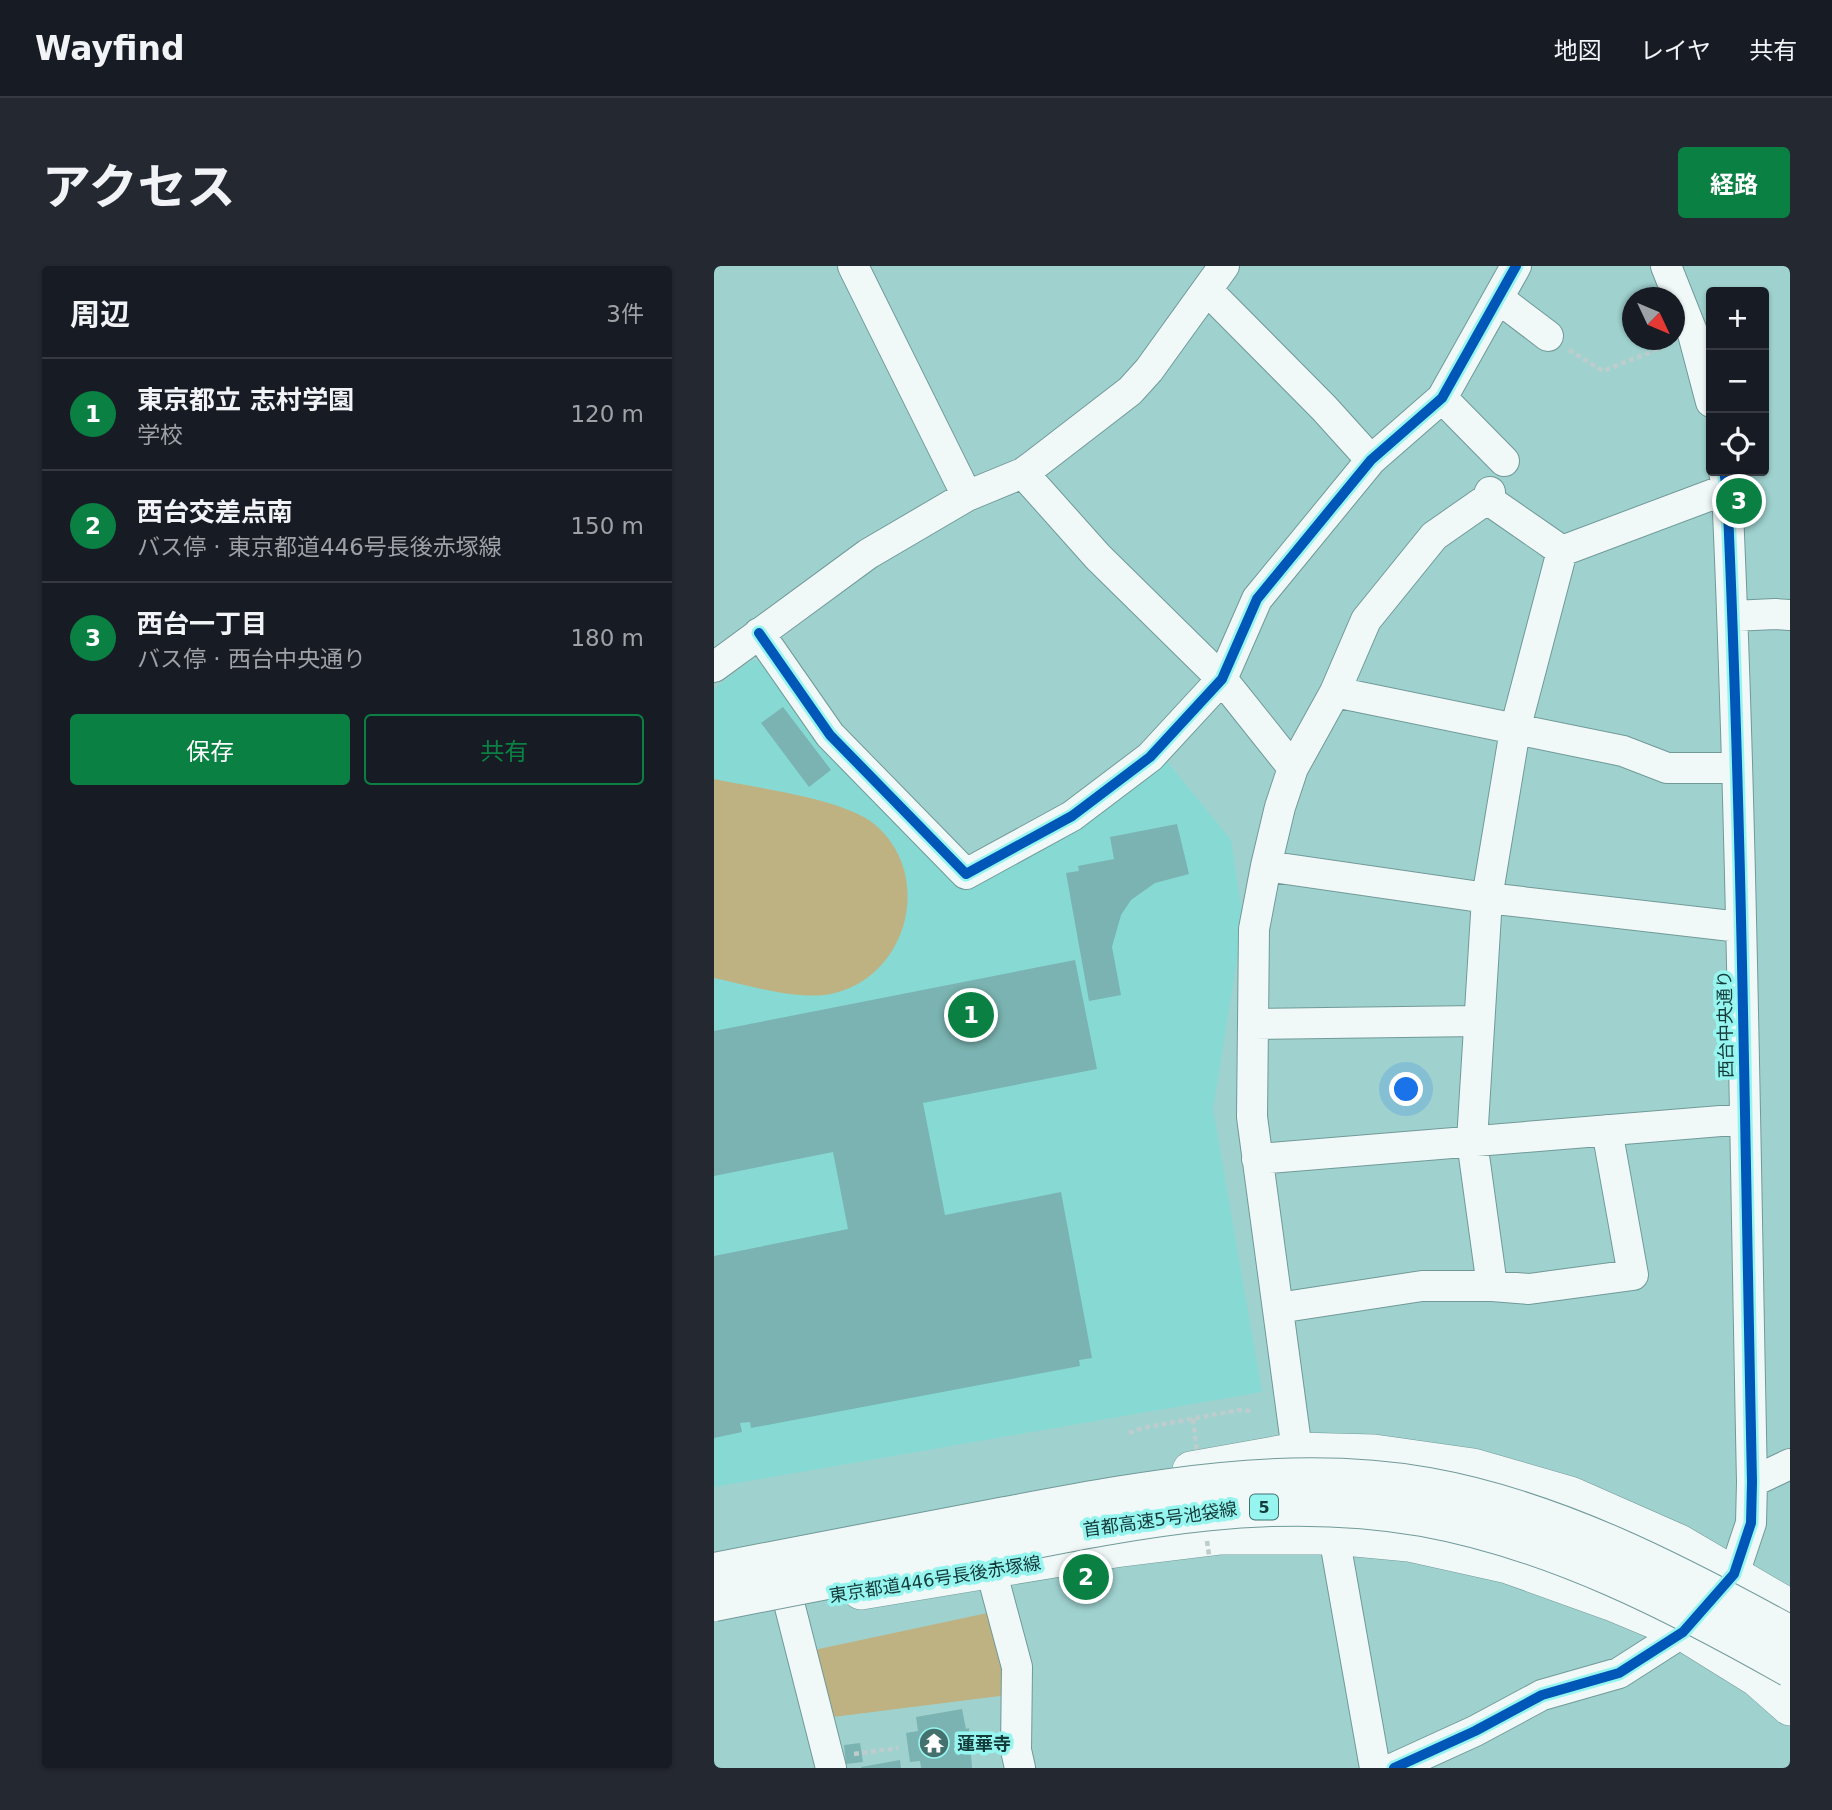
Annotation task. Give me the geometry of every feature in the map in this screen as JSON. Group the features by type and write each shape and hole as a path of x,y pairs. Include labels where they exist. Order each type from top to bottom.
{"highway":[{"name":"首都高速5号池袋線","path":"714,1572 1108,1497 1185,1486 1254,1478 1368,1479 1429,1487 1488,1501 1576,1531 1704,1589 1790,1635"},
{"name":"首都高速5号池袋線","path":"714,1602 1114,1523 1189,1512 1311,1506 1424,1518 1479,1530 1527,1545 1630,1584 1690,1613 1790,1668"}],"main road":[{"path":"714,1553 1297,1451 1374,1453 1473,1467 1570,1495 1679,1543 1790,1608"},
{"name":"東京都道446号長後赤塚線","path":"714,1621 789,1603 1115,1549 1220,1536 1334,1536 1409,1542 1508,1565 1611,1602 1683,1632 1757,1678 1790,1707"}],"street":[{"path":"853,266 967,496"},
{"path":"714,667 868,554 967,496 1023,473 1130,391 1149,370 1224,266"},
{"path":"759,633 830,735 966,874 1072,816 1150,757 1222,679 1257,599 1371,460 1442,398 1516,266"},
{"path":"1666,266 1686,338 1706,389"},
{"path":"1207,290 1324,408 1371,460"},
{"path":"1498,298 1548,336"},
{"path":"1442,398 1504,461"},
{"path":"1023,473 1098,556 1222,679 1293,768"},
{"path":"1562,551 1726,480"},
{"name":"西台中央通り","path":"1726,480 1733,616 1752,1482 1751,1523 1734,1574"},
{"path":"1297,1451 1252,1117 1254,929 1280,807 1293,768 1335,692 1366,620 1434,536 1489,495 1562,551"},
{"path":"1492,1286 1472,1141 1486,898 1515,730 1562,551"},
{"path":"1733,616 1790,615"},
{"path":"1335,692 1623,751 1667,768 1736,768"},
{"path":"1266,866 1486,898 1740,927"},
{"path":"1254,1024 1479,1021"},
{"path":"1258,1158 1745,1119"},
{"path":"1278,1308 1422,1286 1529,1289 1633,1275 1606,1130"},
{"path":"1752,1482 1790,1464"},
{"path":"1334,1536 1375,1768"},
{"path":"991,1570 1017,1667 1016,1749 1020,1768"},
{"path":"1394,1768 1475,1731 1542,1695 1619,1673 1646,1658 1683,1632 1734,1574"},
{"path":"789,1603 838,1762"}],"path":[{"path":"1548,336 1603,371 1686,338"},
{"path":"1129,1433 1239,1410 1252,1411"},
{"path":"838,1762 898,1748"}],"shaded area":[{"path":"753,659 763,664 819,738 966,891 1083,822 1165,759 1231,840 1243,922 1213,1109 1262,1392 714,1487 714,689"},
{"path":"714,779 797,795 840,807 873,823 892,844 903,868 908,893 905,919 896,944 881,965 861,982 835,993 806,995 774,992 714,978"},
{"path":"992,1612 1008,1695 833,1717 814,1650"}],"building":[{"path":"783,707 831,770 809,787 761,723"},
{"path":"1177,824 1189,874 1155,883 1131,900 1121,915 1112,947 1121,995 1089,1001 1066,873 1079,871 1078,866 1114,859 1110,837"},
{"path":"1075,960 1097,1069 923,1103 945,1215 1061,1192 1092,1358 1079,1360 1080,1366 751,1428 750,1422 740,1423 742,1432 714,1438 714,1256 848,1229 833,1152 714,1176 714,1031"},
{"path":"962,1709 966,1729 969,1728 972,1768 921,1768 920,1761 910,1762 906,1733 918,1731 916,1717"},
{"path":"860,1743 863,1762 846,1764 844,1745"},
{"path":"900,1760 901,1768 861,1768 861,1767"}],"cycle path":[{"path":"759,633 830,735 966,874 1072,816 1150,757 1222,679 1257,599 1371,460 1442,398 1516,266"},
{"path":"1394,1768 1475,1731 1542,1695 1619,1673 1683,1632 1734,1574 1751,1523 1740,861 1725,476"}],"place":[{"name":"西台一丁目","path":"1739,501"},
{"name":"東京都立 志村学園","path":"971,1015"},
{"name":"西台交差点南","path":"1086,1577"},
{"name":"蓮華寺","path":"934,1743"}]}
